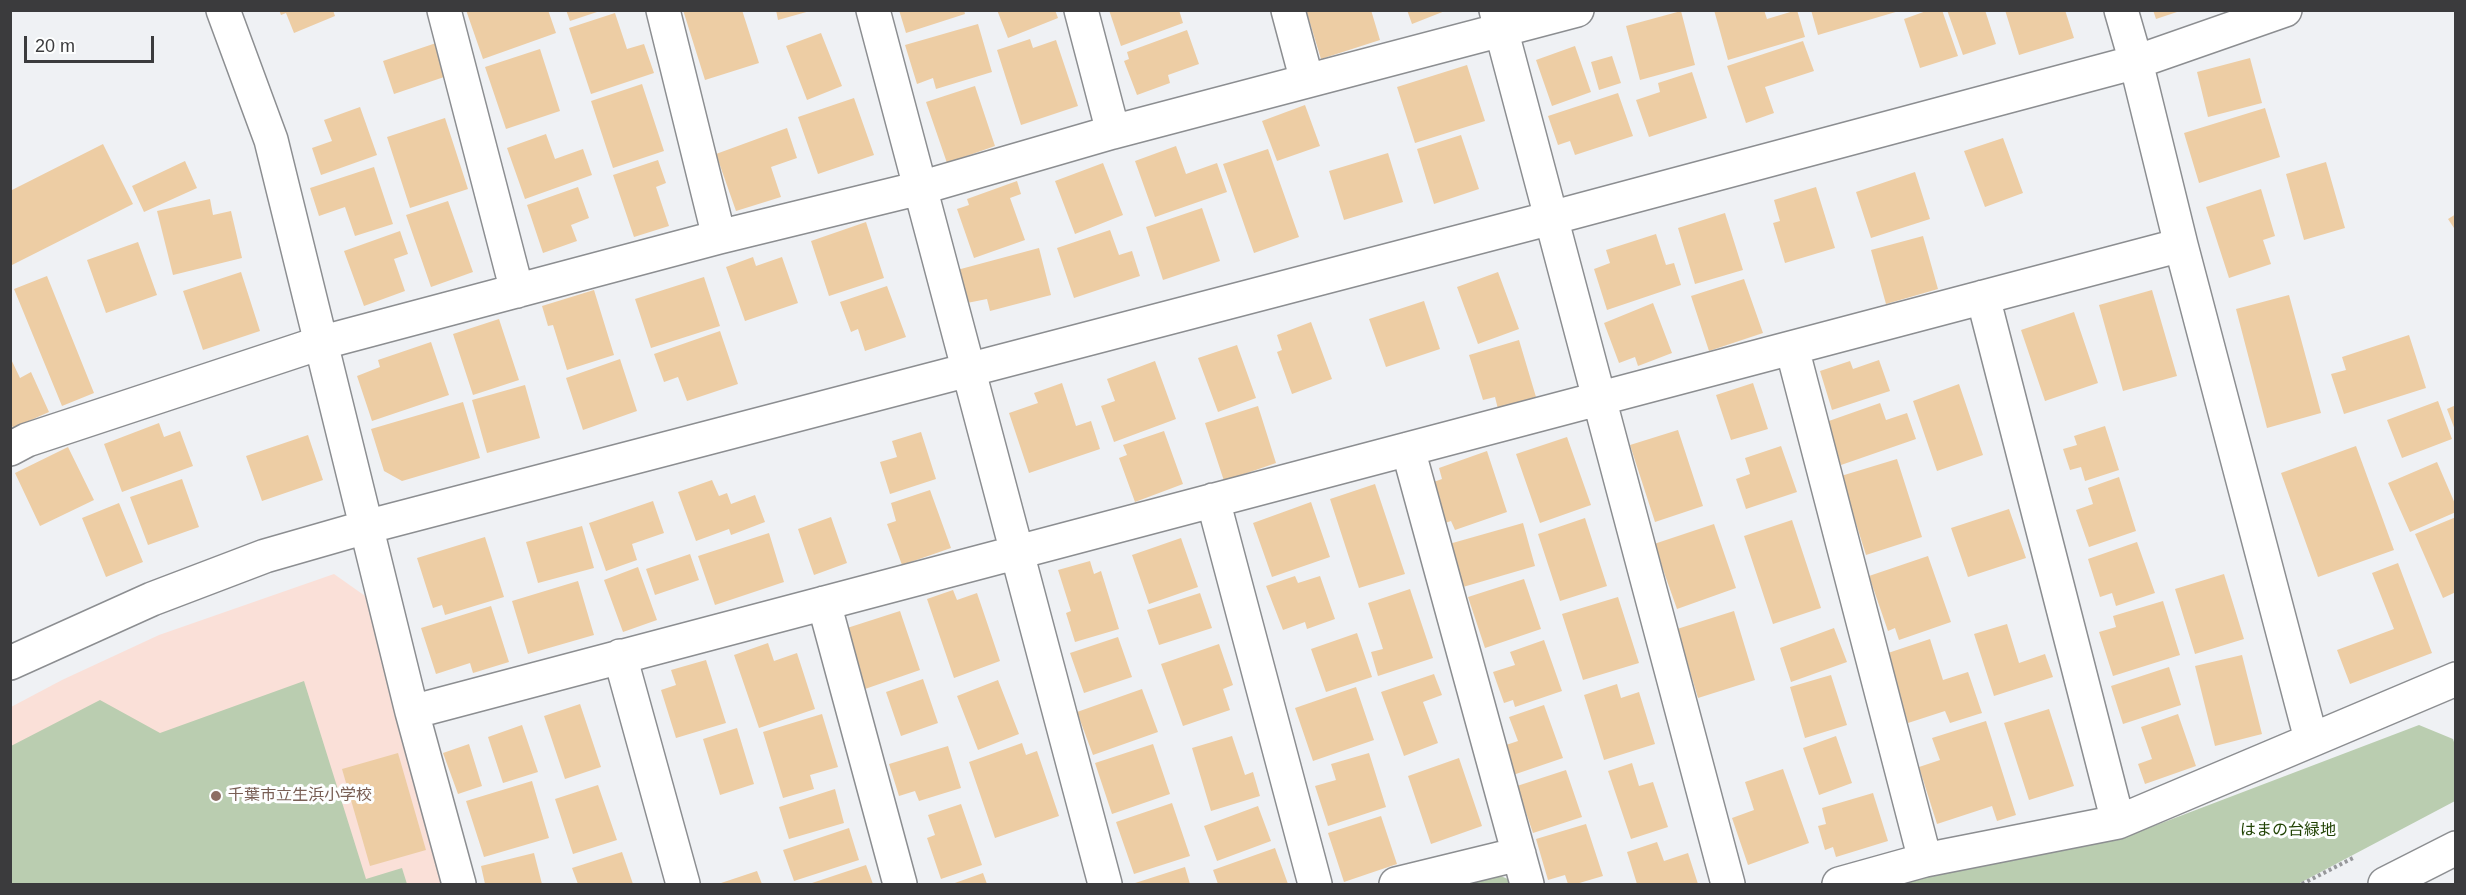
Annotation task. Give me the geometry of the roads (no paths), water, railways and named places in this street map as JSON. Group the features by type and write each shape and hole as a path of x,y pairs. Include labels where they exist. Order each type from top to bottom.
{"main road":[{"path":"223,10 271,140 412,712 459,885"},
{"path":"444,10 517,291"},
{"path":"663,10 719,237"},
{"path":"873,10 1105,885"},
{"path":"1081,10 1113,132"},
{"path":"1288,10 1307,81"},
{"path":"10,449 27,440 320,343 719,237 920,188 1113,132 1307,81 1499,21 1577,10"},
{"path":"2121,10 2312,739"},
{"path":"10,663 152,599 265,555 2136,62 2285,10"},
{"path":"1499,21 1728,885"},
{"path":"412,712 2181,245"},
{"path":"1983,297 2118,822"},
{"path":"1792,348 1925,860"},
{"path":"1396,885 1523,869 1408,449"},
{"path":"1213,500 1315,885"},
{"path":"824,603 900,885"},
{"path":"620,656 683,885"},
{"path":"1839,885 1925,860 2118,822 2456,679"},
{"path":"2385,885 2456,848"}],"place":[{"name":"千葉市立生浜小学校","path":"216,796"}],"park label":[{"name":"はまの台緑地","path":"2288,831"}]}
